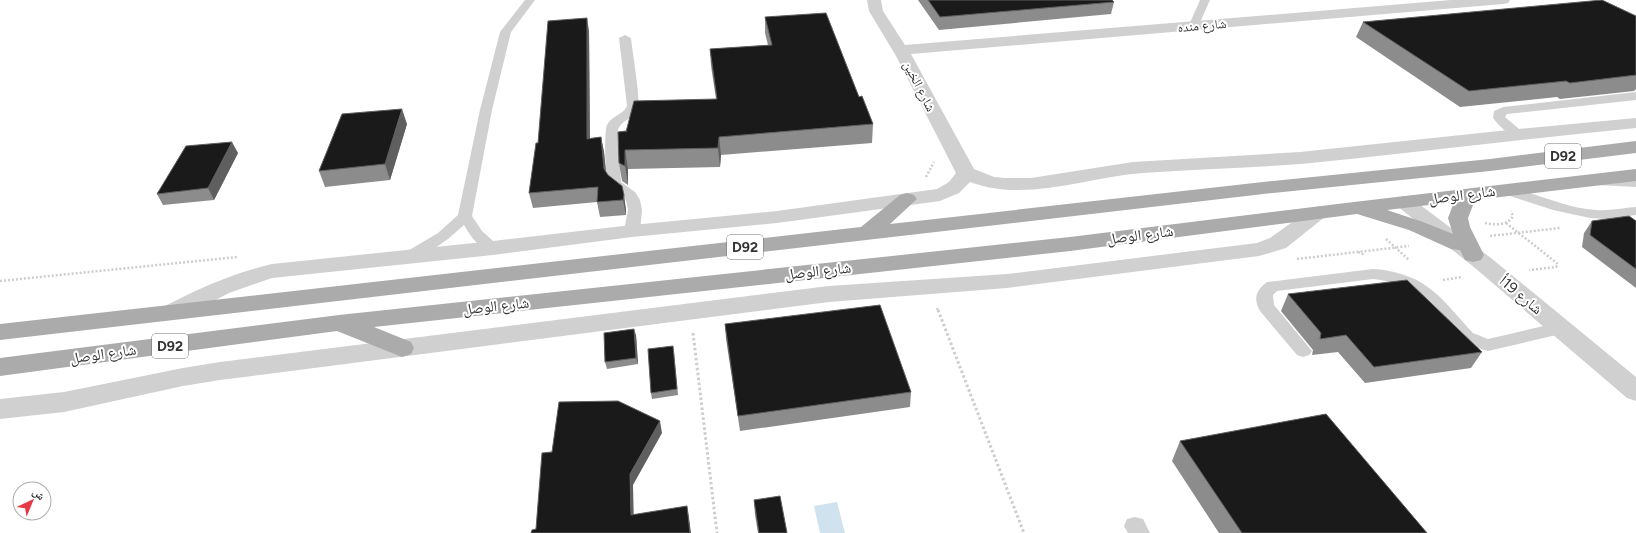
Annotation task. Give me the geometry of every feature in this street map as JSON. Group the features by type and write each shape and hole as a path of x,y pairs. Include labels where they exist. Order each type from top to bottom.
{"main road":[{"name":"شارع الوصل","path":"0,332 1274,187 1490,165 1636,147"},
{"path":"1404,202 1391,191 1392,187 1458,178 1490,165"},
{"name":"شارع الوصل","path":"0,367 340,323 1062,245 1404,202 1467,195 1506,198 1588,181 1636,175"},
{"path":"1467,195 1458,218 1460,227 1471,253"},
{"path":"866,234 907,199"},
{"path":"1354,208 1395,219 1471,253"},
{"path":"340,323 402,348"}],"street":[{"name":"شارع الخين","path":"874,0 876,11 900,50 966,173"},
{"name":"شارع منده","path":"900,50 1503,0"},
{"path":"173,312 201,296 251,276 272,272 632,231 777,217 940,195 950,191 963,179 966,173 987,182 1000,185 1037,184 1121,169 1300,158 1518,134 1636,123"},
{"name":"شارع 19أ","path":"1404,202 1471,253 1636,391"},
{"path":"0,408 72,401 204,373 829,294 1007,281 1259,249 1282,240 1319,212"}],"lane":[{"path":"412,256 443,236 465,216 486,110 506,32 530,0"},
{"path":"1194,25 1205,0"},
{"path":"625,38 633,106 630,112 614,123 611,130 614,182 618,188 632,196 635,203 632,231"},
{"path":"1518,134 1499,118 1499,114 1502,111 1636,96"},
{"path":"1588,181 1636,183"},
{"path":"1506,198 1582,212 1605,214 1634,213"},
{"path":"465,216 477,234 492,248"},
{"path":"1303,351 1266,307 1263,301 1263,296 1266,290 1273,286 1373,274 1398,279 1424,292 1467,337 1474,341 1488,345 1561,328"}],"path":[{"path":"1458,218 1490,224 1506,223 1511,220 1513,216 1506,198"},
{"path":"1506,223 1558,264 1556,267 1524,270"},
{"path":"1439,280 1471,253 1520,233 1564,227"},
{"path":"1290,259 1412,246"},
{"path":"1358,252 1365,255"},
{"path":"929,287 1024,533"},
{"path":"691,312 717,533"}],"water":[{"path":"837,502 845,533 820,533 814,506"}],"building":[{"path":"928,0 1112,0 1114,2 940,17"},
{"path":"1602,0 1636,16 1636,75 1570,83 1566,81 1469,91 1363,22"},
{"path":"826,13 859,97 862,96 873,124 719,137 718,148 625,150 625,166 619,163 618,132 626,132 634,101 717,99 710,49 772,45 765,17"},
{"path":"587,18 587,139 601,137 604,169 608,175 622,186 624,195 623,200 597,202 598,187 529,193 536,143 538,143 548,21"},
{"path":"402,109 385,164 319,171 342,114"},
{"path":"232,142 208,188 157,194 186,146"},
{"path":"1629,216 1636,221 1636,269 1590,235 1592,221"},
{"path":"1407,280 1482,352 1374,367 1346,335 1320,339 1321,333 1288,294"},
{"path":"880,305 911,392 738,416 725,324"},
{"path":"634,329 636,358 605,362 604,333"},
{"path":"673,346 677,389 651,393 648,349"},
{"path":"618,401 660,421 630,474 631,515 687,506 690,533 531,533 532,530 536,529 542,453 552,452 559,402"},
{"path":"1326,414 1427,533 1242,533 1180,441"},
{"path":"780,496 787,533 759,533 754,500"}]}
